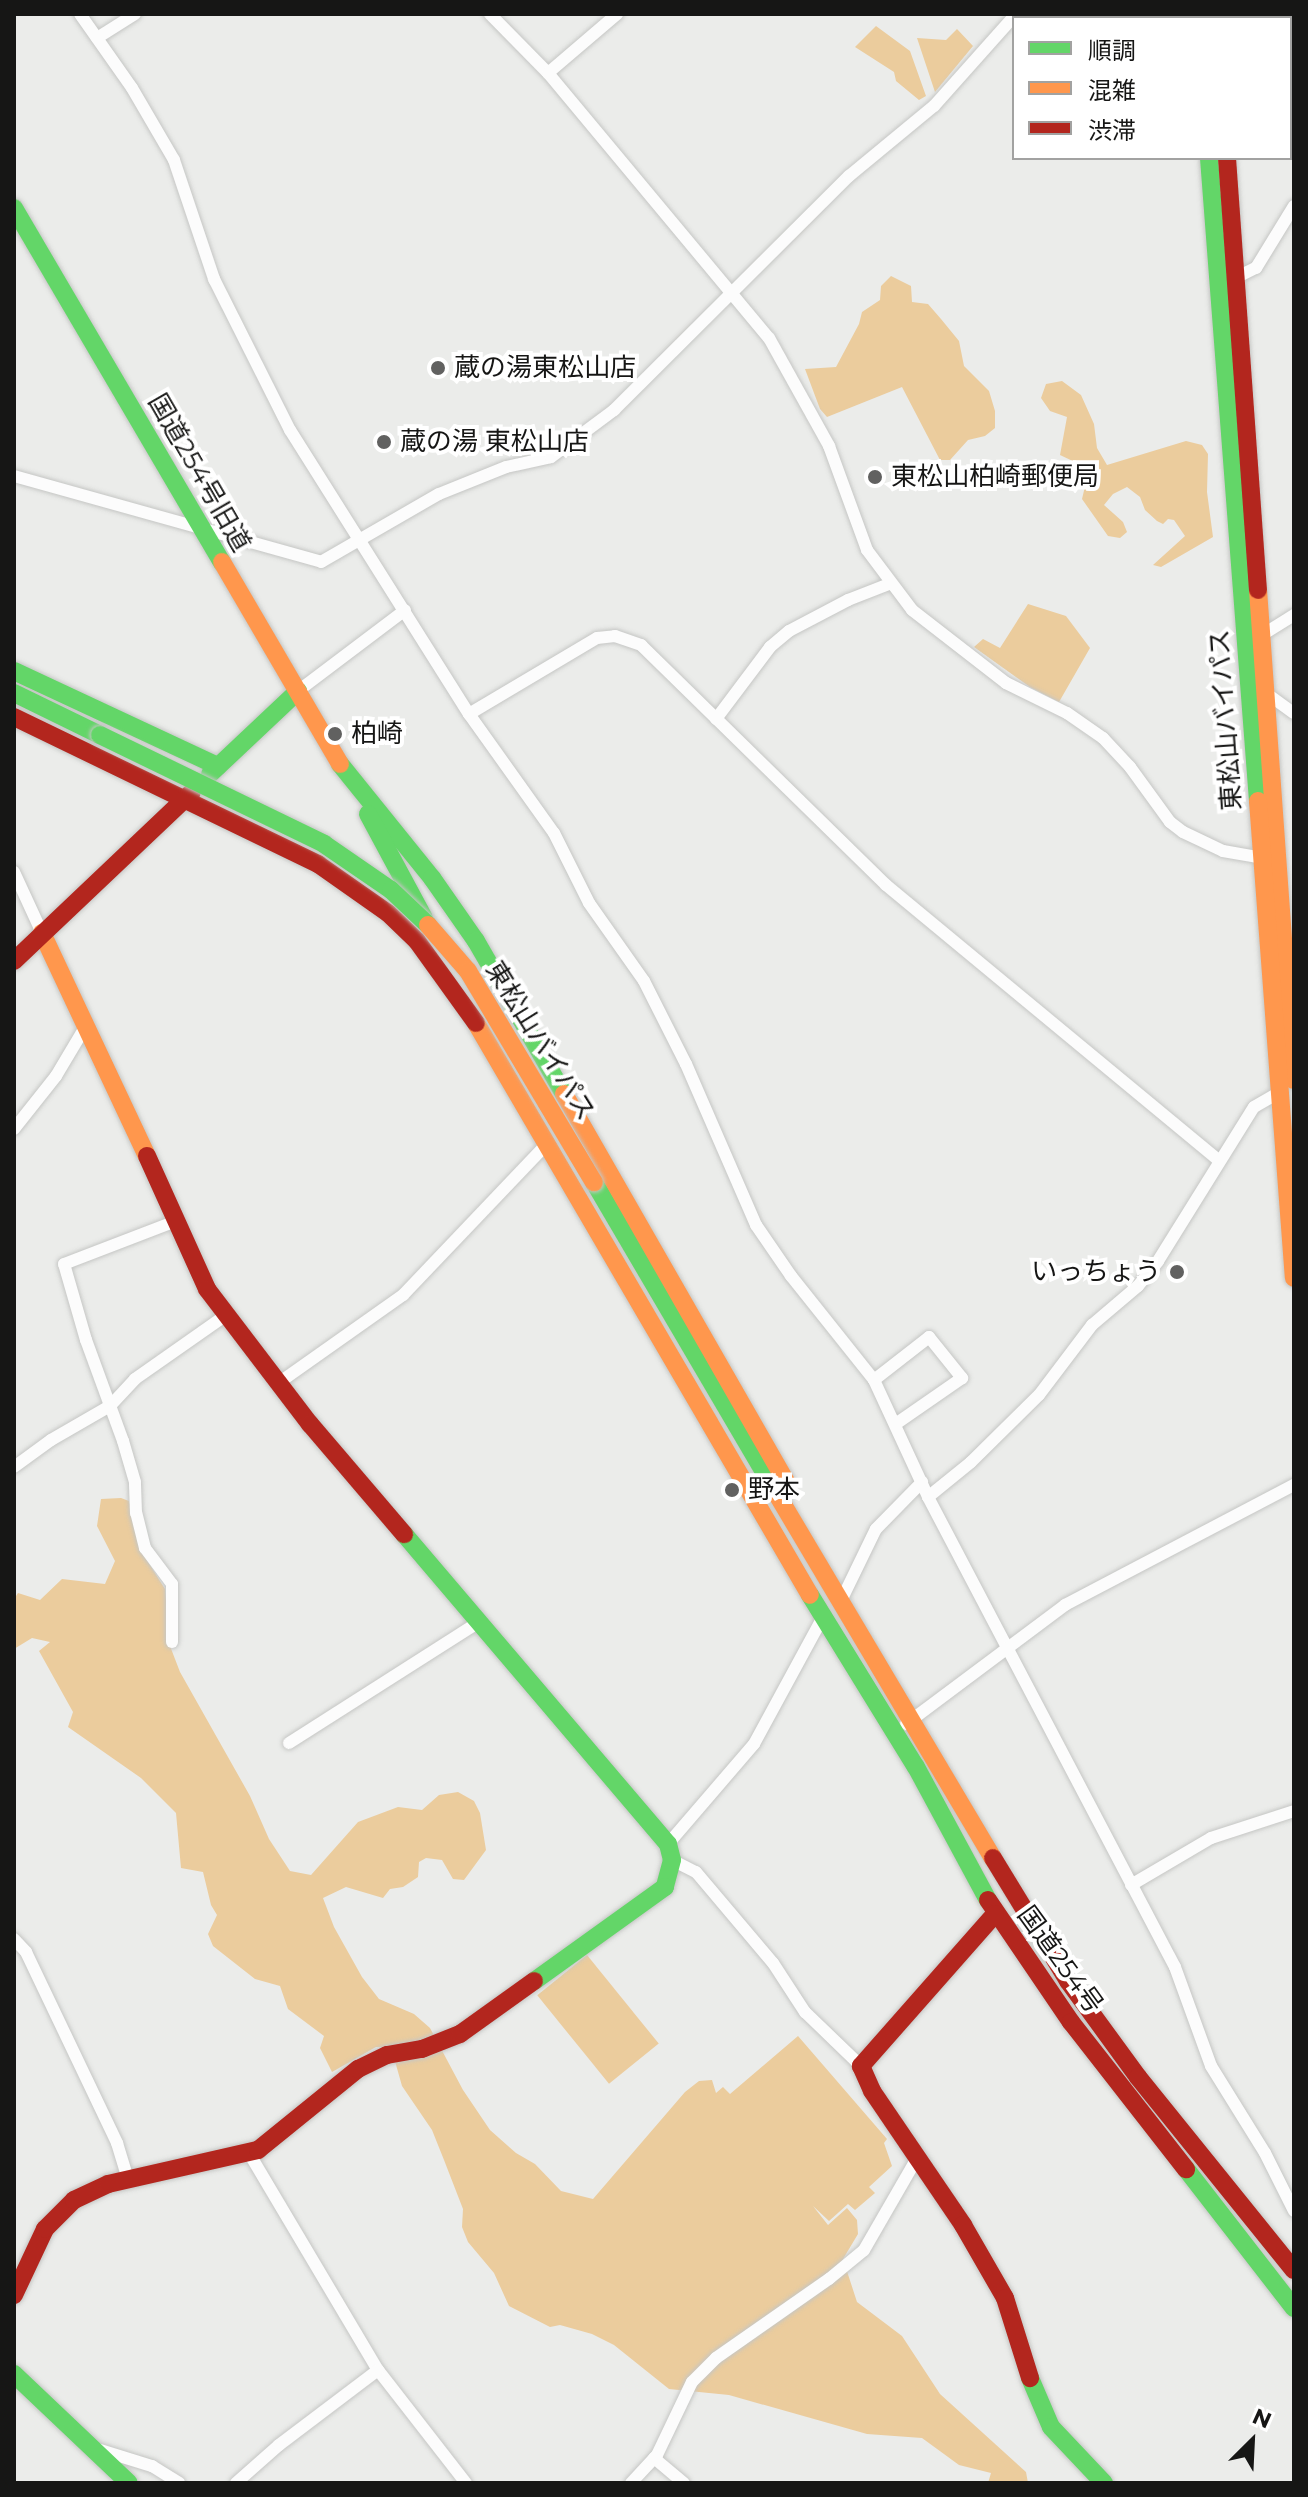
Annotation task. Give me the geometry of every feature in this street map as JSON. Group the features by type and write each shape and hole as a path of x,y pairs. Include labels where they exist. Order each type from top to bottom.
{"main road":[{"name":"東松山バイパス","path":"1209,160 1228,281 1262,635 1278,858 1294,1278"},
{"name":"東松山バイパス","path":"1227,160 1228,281 1278,858"},
{"name":"国道254号旧道","path":"14,208 340,764"},
{"path":"14,671 218,766"},
{"path":"14,961 298,691"},
{"name":"東松山バイパス","path":"14,693 301,832 391,890 432,929 468,971 840,1603"},
{"name":"東松山バイパス","path":"14,717 318,864 388,913 417,941 483,1032 823,1617"},
{"path":"340,764 432,878 468,929 801,1507 840,1603"},
{"path":"340,764 483,1032"},
{"path":"439,947 446,930 456,926 468,929"},
{"path":"14,2295 38,2242 58,2214 90,2191 128,2178 258,2150 358,2069 387,2055 422,2049 460,2034 665,1887 670,1852 310,1424 207,1289 87,1024 42,933"},
{"path":"546,1145 556,1150 571,1149 578,1142 581,1126"},
{"name":"国道254号","path":"840,1603 995,1914 1071,2022 1294,2308"},
{"name":"国道254号","path":"823,1617 902,1727 1068,1981 1138,2077 1294,2270"},
{"path":"995,1914 861,2066 916,2160 963,2225 1005,2298 1031,2382 1051,2427 1104,2483"},
{"path":"14,2374 129,2483"}],"street":[{"path":"80,14 132,88 174,160 214,279 290,430 469,714 554,833 589,903 644,981 686,1064 756,1225 791,1276 874,1380 897,1423 928,1497 1175,1967 1211,2066 1265,2153 1294,2211"},
{"path":"97,38 135,14"},
{"path":"490,14 548,73 769,338 829,446 867,550 889,584 941,635 1006,683 1067,713 1103,738 1130,767 1170,822 1183,832 1223,851 1278,858"},
{"path":"548,73 617,14"},
{"path":"14,476 321,562 439,494 506,467 551,457 614,410 849,176 934,106 1012,18"},
{"path":"1228,281 1256,268 1294,206"},
{"path":"716,719 770,647 789,631 848,600 889,584"},
{"path":"298,691 405,610"},
{"path":"1262,635 1294,615"},
{"path":"469,714 597,638 615,636 641,645 886,885 1218,1160"},
{"path":"1266,693 1294,713"},
{"path":"14,872 42,933"},
{"path":"14,1129 39,1101 87,1024"},
{"path":"928,1497 971,1462 1039,1395 1092,1325 1138,1286 1182,1225 1218,1160 1254,1107 1287,1091"},
{"path":"280,1382 403,1295 546,1145"},
{"path":"172,1642 172,1584 145,1548 136,1513 135,1482 64,1264 176,1221"},
{"path":"14,1467 110,1406 135,1379 226,1315"},
{"path":"874,1380 929,1337 962,1378 897,1423"},
{"path":"840,1603 876,1529 922,1482"},
{"path":"902,1727 1065,1605 1294,1485"},
{"path":"823,1617 754,1744 670,1852 696,1872 773,1963 805,2012 861,2066"},
{"path":"289,1743 479,1622"},
{"path":"1131,1885 1211,1838 1294,1811"},
{"path":"14,1939 26,1952 111,2130 128,2178"},
{"path":"249,2153 378,2370 466,2483"},
{"path":"631,2483 654,2458 692,2382 716,2358 829,2279 864,2250 916,2160"},
{"path":"236,2483 279,2445 378,2370"},
{"path":"90,2447 152,2466 179,2483"},
{"path":"654,2458 684,2483"}],"shaded area":[{"path":"876,26 910,51 926,96 919,100 896,81 894,72 855,47"},
{"path":"957,29 973,46 935,92 917,38 946,40"},
{"path":"891,276 911,286 912,302 928,304 941,319 959,341 964,366 989,391 995,411 995,428 985,436 968,440 950,460 940,460 902,387 827,417 820,409 805,369 836,367 859,324 862,312 880,300 881,286"},
{"path":"1062,381 1081,395 1094,424 1097,448 1107,465 1186,441 1202,445 1208,454 1207,492 1213,537 1161,567 1153,565 1185,536 1174,520 1168,519 1163,524 1157,521 1145,510 1140,497 1127,487 1113,494 1104,505 1123,522 1127,532 1120,538 1108,536 1082,499 1087,478 1079,464 1060,455 1067,417 1050,411 1041,398 1046,384"},
{"path":"1028,604 1066,616 1090,648 1059,702 1030,687 974,647 983,639 1000,648"},
{"path":"121,1498 129,1501 143,1554 165,1589 170,1646 180,1672 250,1796 269,1839 290,1871 311,1875 358,1822 398,1807 422,1810 439,1795 458,1792 474,1801 480,1813 486,1850 464,1880 453,1879 442,1860 426,1858 419,1862 418,1877 403,1887 390,1889 383,1898 346,1887 323,1898 334,1927 362,1977 379,1999 414,2014 430,2028 463,2090 490,2130 516,2153 535,2164 561,2191 593,2199 685,2092 699,2081 712,2080 716,2093 723,2087 730,2094 798,2036 887,2139 884,2143 892,2166 869,2187 875,2193 855,2210 848,2204 829,2221 813,2206 828,2225 847,2208 857,2220 858,2234 843,2259 857,2302 902,2336 940,2394 1026,2472 1028,2483 988,2483 991,2473 959,2465 922,2438 867,2434 729,2395 669,2389 614,2345 592,2334 560,2325 550,2327 509,2306 494,2273 468,2242 462,2227 463,2209 444,2160 432,2130 402,2086 391,2047 376,2047 332,2072 320,2048 324,2036 288,2009 280,1986 255,1979 213,1946 208,1934 217,1915 211,1905 203,1872 181,1868 176,1813 141,1778 68,1727 73,1712 39,1651 50,1642 32,1638 14,1649 14,1599 18,1593 40,1600 62,1579 105,1584 115,1561 97,1526 101,1499"},
{"path":"587,1955 659,2044 609,2084 537,1995"}],"traffic: fast":[{"path":"1209,160 1258,801"},
{"path":"14,208 222,562"},
{"path":"14,671 218,766"},
{"path":"210,774 298,691"},
{"path":"14,693 100,735"},
{"path":"100,735 324,844 391,890 428,925"},
{"path":"340,764 432,878 476,941 564,1094"},
{"path":"368,814 424,918"},
{"path":"594,1182 772,1486"},
{"path":"404,1534 668,1844 672,1860 665,1887 534,1981"},
{"path":"810,1595 916,1767 988,1900"},
{"path":"1186,2169 1294,2308"},
{"path":"14,2374 129,2483"},
{"path":"1030,2378 1051,2427 1104,2483"}],"traffic: slow":[{"path":"222,562 340,764"},
{"path":"1258,590 1293,1080"},
{"path":"1258,801 1294,1278"},
{"path":"428,925 468,971 594,1182"},
{"path":"42,933 147,1156"},
{"path":"476,1023 810,1595"},
{"path":"564,1094 786,1481"},
{"path":"772,1486 993,1858"}],"traffic: jam":[{"path":"1227,160 1258,590"},
{"path":"14,717 318,864 388,913 417,941 476,1023"},
{"path":"14,961 192,792"},
{"path":"147,1156 207,1289 310,1424 404,1534"},
{"path":"993,1858 1068,1981 1138,2077 1294,2270"},
{"path":"988,1900 1071,2022 1186,2169"},
{"path":"995,1914 861,2066 872,2091 963,2225 1005,2298 1030,2378"},
{"path":"14,2295 45,2229 74,2200 108,2184 258,2150 358,2069 387,2055 422,2049 460,2034 534,1981"}],"place":[{"name":"蔵の湯東松山店","path":"438,368"},
{"name":"蔵の湯 東松山店","path":"384,442"},
{"name":"東松山柏崎郵便局","path":"875,477"},
{"name":"柏崎","path":"335,734"},
{"name":"いっちょう","path":"1177,1272"},
{"name":"野本","path":"732,1490"}]}
